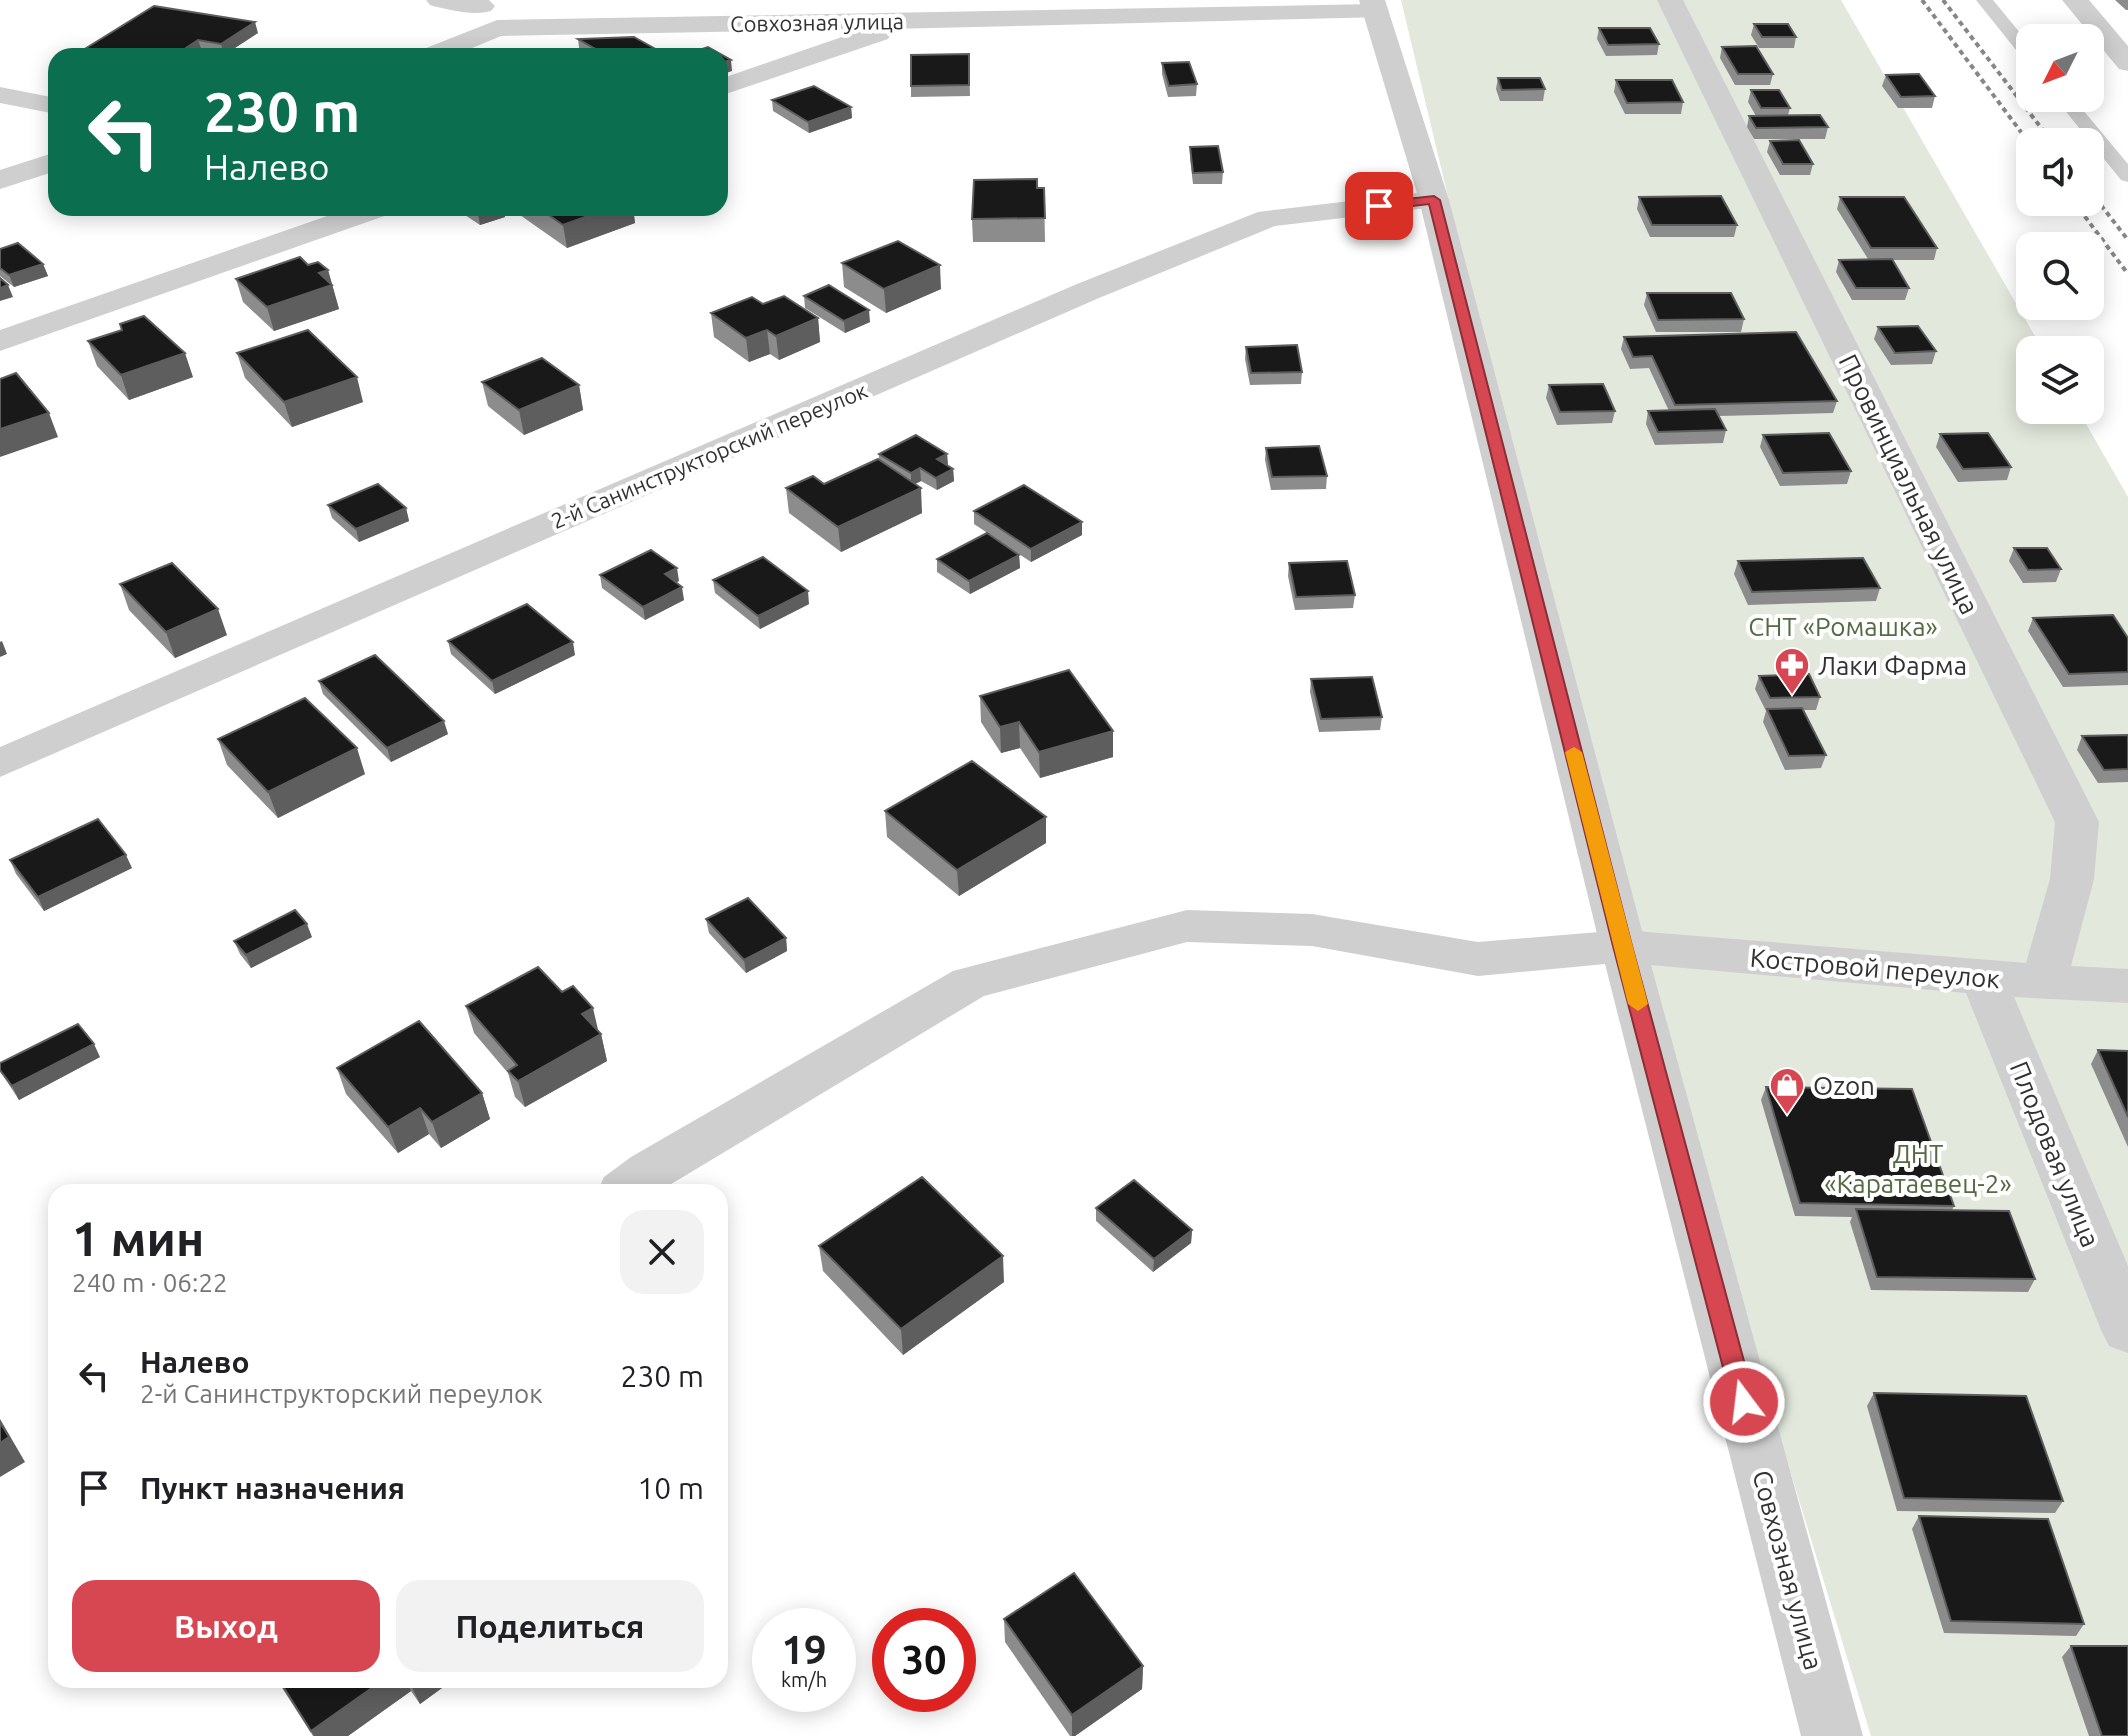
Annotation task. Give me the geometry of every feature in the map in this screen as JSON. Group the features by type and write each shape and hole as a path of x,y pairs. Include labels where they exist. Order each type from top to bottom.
{"street":[{"path":"439,0 480,3 497,28 449,48"},
{"name":"Провинциальная улица","path":"1670,0 2077,822 2072,879 2044,981"},
{"path":"2075,0 2128,63"},
{"name":"Совхозная улица","path":"497,28 916,20 1101,8 1374,6 1434,200 1623,946 1832,1736"},
{"path":"728,85 916,20"},
{"path":"0,95 48,104"},
{"path":"0,180 48,164"},
{"name":"2-й Санинструкторский переулок","path":"0,763 1088,291 1269,218 1434,200"},
{"path":"0,341 356,216"},
{"name":"Костровой переулок","path":"632,1184 649,1171 969,983 1187,926 1312,930 1478,959 1623,946 1983,978 2128,986"},
{"name":"Плодовая улица","path":"1983,978 2128,1330"}],"lane":[{"path":"1984,0 2016,39"},
{"path":"2075,112 2128,176"}],"green space":[{"name":"СНТ «Ромашка»","path":"1401,0 1841,0 2016,303 2016,320 2026,320 2035,336 2016,336 2016,424 2086,424 2128,497 2128,1736 1871,1736 1616,900"}],"building":[{"path":"154,6 255,22 221,44 198,40 186,48 86,48"},
{"path":"1754,24 1788,24 1796,37 1762,37"},
{"path":"1599,28 1650,28 1659,44 1608,45"},
{"path":"634,37 654,48 594,48 578,39"},
{"path":"1756,46 1773,74 1738,74 1722,47"},
{"path":"969,54 969,85 911,86 911,55"},
{"path":"1189,62 1197,84 1169,86 1162,63"},
{"path":"1919,74 1935,96 1901,97 1886,75"},
{"path":"1498,78 1540,78 1545,89 1502,90"},
{"path":"1616,80 1672,80 1683,102 1627,103"},
{"path":"814,86 851,107 808,122 772,100"},
{"path":"1751,90 1779,90 1790,108 1761,108"},
{"path":"1820,115 1828,127 1756,128 1749,116"},
{"path":"1799,140 1813,164 1783,164 1770,141"},
{"path":"1218,146 1223,172 1193,173 1190,147"},
{"path":"1037,179 1037,188 1044,188 1045,218 972,219 974,180"},
{"path":"1721,196 1737,225 1652,225 1639,197"},
{"path":"1840,197 1904,197 1937,248 1871,248"},
{"path":"550,216 588,216 563,225"},
{"path":"898,241 940,265 884,289 842,263"},
{"path":"18,243 43,264 9,275 0,268 0,249"},
{"path":"300,257 308,265 318,262 328,270 319,273 332,285 267,307 236,279"},
{"path":"1892,259 1909,288 1856,288 1839,260"},
{"path":"829,285 869,310 844,321 804,296"},
{"path":"1647,293 1731,293 1744,319 1658,320"},
{"path":"784,296 818,318 776,336 767,330 746,338 711,313 752,297 763,304"},
{"path":"144,316 185,353 121,375 88,341 122,330 120,324"},
{"path":"1918,326 1936,351 1895,353 1878,327"},
{"path":"308,330 357,377 284,402 237,353"},
{"path":"1796,332 1837,401 1675,405 1652,356 1633,357 1624,337"},
{"path":"1297,345 1302,372 1251,373 1246,347"},
{"path":"542,358 579,385 519,410 482,382"},
{"path":"16,373 49,413 0,429 0,379"},
{"path":"1603,384 1615,411 1560,412 1549,385"},
{"path":"1715,409 1726,430 1658,432 1648,411"},
{"path":"1829,433 1851,471 1783,473 1763,435"},
{"path":"1988,433 2011,467 1963,469 1940,434"},
{"path":"916,435 947,454 937,459 953,469 936,478 920,468 911,473 879,454"},
{"path":"1319,446 1327,476 1272,477 1266,448"},
{"path":"878,459 921,488 838,527 786,488 813,476 824,484"},
{"path":"378,484 406,508 356,529 328,505"},
{"path":"1024,485 1082,522 1031,549 974,511"},
{"path":"987,533 1019,555 969,581 937,559"},
{"path":"2014,548 2047,548 2061,569 2028,570"},
{"path":"651,550 677,568 665,574 682,587 643,607 600,575"},
{"path":"763,557 808,591 758,616 713,580"},
{"path":"1863,558 1880,588 1752,592 1738,561"},
{"path":"1347,561 1355,595 1296,597 1289,563"},
{"path":"172,563 218,609 166,632 120,584"},
{"path":"527,604 573,642 492,681 448,641"},
{"path":"2113,615 2128,638 2128,672 2069,674 2033,618"},
{"path":"375,655 444,721 387,748 319,681"},
{"path":"1069,670 1113,731 1039,752 1019,722 1000,727 980,696"},
{"path":"1809,674 1820,697 1770,698 1759,676"},
{"path":"1372,677 1382,717 1321,719 1311,679"},
{"path":"305,698 357,748 268,792 218,739"},
{"path":"1802,708 1826,755 1789,756 1767,709"},
{"path":"2128,735 2128,769 2104,770 2082,736"},
{"path":"972,761 1046,817 957,870 885,811"},
{"path":"98,819 126,855 38,897 10,860"},
{"path":"748,898 786,938 744,960 706,919"},
{"path":"295,910 307,924 246,955 234,941"},
{"path":"538,967 562,992 573,986 593,1008 582,1014 601,1034 518,1081 508,1071 517,1065 466,1006"},
{"path":"419,1021 482,1093 432,1122 420,1108 388,1127 337,1068"},
{"path":"78,1024 94,1044 12,1086 0,1070 0,1063"},
{"path":"2098,1050 2128,1051 2128,1117"},
{"path":"1766,1087 1912,1089 1954,1206 1800,1203"},
{"path":"922,1177 1003,1256 901,1329 819,1246"},
{"path":"1134,1180 1192,1230 1154,1259 1096,1208"},
{"path":"1856,1209 2009,1211 2035,1279 1877,1277"},
{"path":"1874,1393 2026,1396 2063,1501 1904,1498"},
{"path":"0,1422 9,1437 0,1443"},
{"path":"1919,1516 2048,1519 2084,1624 1951,1621"},
{"path":"1074,1573 1143,1666 1072,1715 1004,1619"},
{"path":"2071,1646 2128,1646 2128,1736 2102,1736"},
{"path":"284,1688 372,1688 311,1731"}],"railway":[{"path":"1922,0 2018,128"},
{"path":"1943,0 2041,128"},
{"path":"2104,209 2128,240"},
{"path":"2084,216 2128,274"}],"slow traffic":[{"path":"1574,752 1638,1004"}],"place":[{"name":"Лаки Фарма","path":"1792,696"},
{"name":"Ozon","path":"1787,1116"}],"route":[{"path":"1379,206 1434,200 1623,946 1744,1402"}],"park label":[{"name":"ДНТ «Каратаевец-2»","path":"1918,1168"}]}
